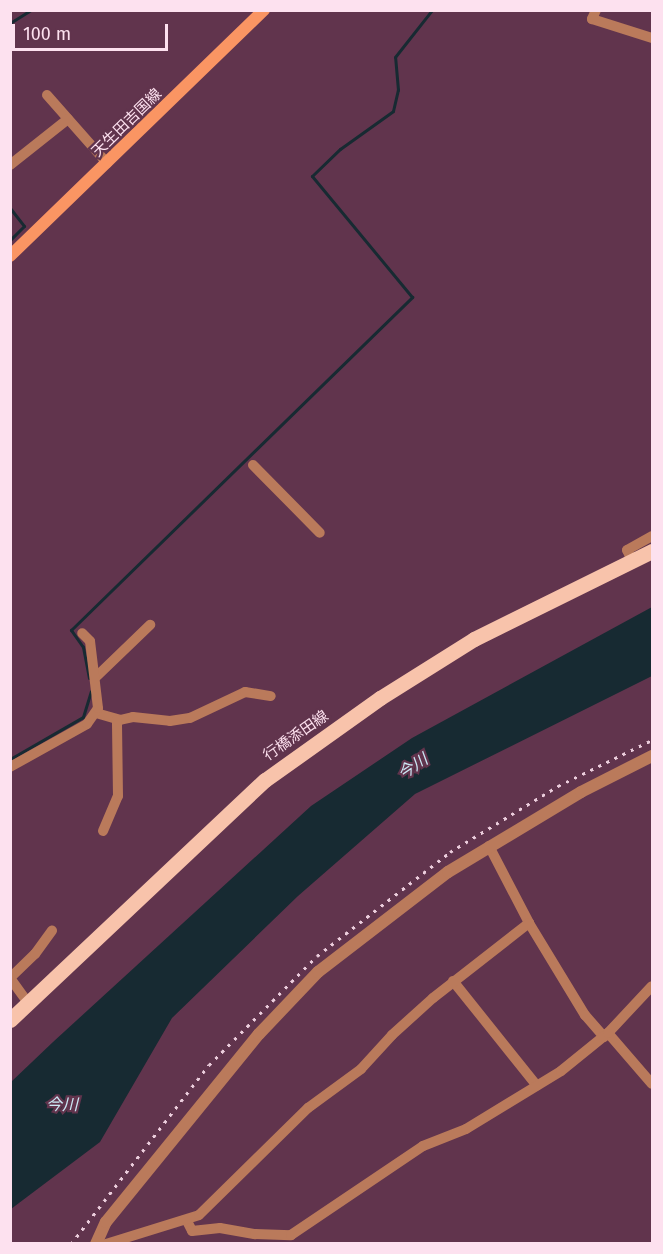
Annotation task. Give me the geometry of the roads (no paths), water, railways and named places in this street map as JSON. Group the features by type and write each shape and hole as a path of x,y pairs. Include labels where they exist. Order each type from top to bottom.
{"main road":[{"name":"天生田吉国線","path":"10,256 264,10"},
{"name":"行橋添田線","path":"10,1020 265,780 380,698 474,639 652,551"}],"street":[{"path":"596,10 592,19 652,38"},
{"path":"47,95 107,163"},
{"path":"10,165 68,118"},
{"path":"253,465 320,533"},
{"path":"632,561 627,550 652,536"},
{"path":"97,676 150,625"},
{"path":"10,767 79,729 96,713 99,698 97,676 90,641 82,633"},
{"path":"96,713 117,720 190,718 245,692 271,696"},
{"path":"104,831 118,796 117,720"},
{"path":"96,1244 106,1221 259,1034 318,972 405,902 489,846 652,756"},
{"path":"489,846 529,923 585,1015 652,1084"},
{"path":"106,1244 187,1221 213,1202 308,1108 361,1069 392,1035 453,981 529,923"},
{"path":"28,1003 10,978 35,954 52,931"},
{"path":"453,981 537,1086"},
{"path":"187,1221 192,1231 219,1228 255,1234 291,1235 423,1146 466,1129 537,1086 606,1035 652,986"}],"water":[{"name":"今川","path":"652,607 652,676 415,794 298,896 172,1018 100,1142 11,1209 11,1082 53,1042 311,806 412,738"}],"waterway":[{"path":"10,23 31,10"},
{"path":"89,678 83,647 71,630 412,297 312,176 340,149 393,111 398,90 395,57 432,10"},
{"path":"10,208 24,226 10,240"},
{"path":"10,759 83,717 91,691"}],"railway":[{"path":"71,1244 209,1065 317,956 450,852 558,786 652,740"}]}
